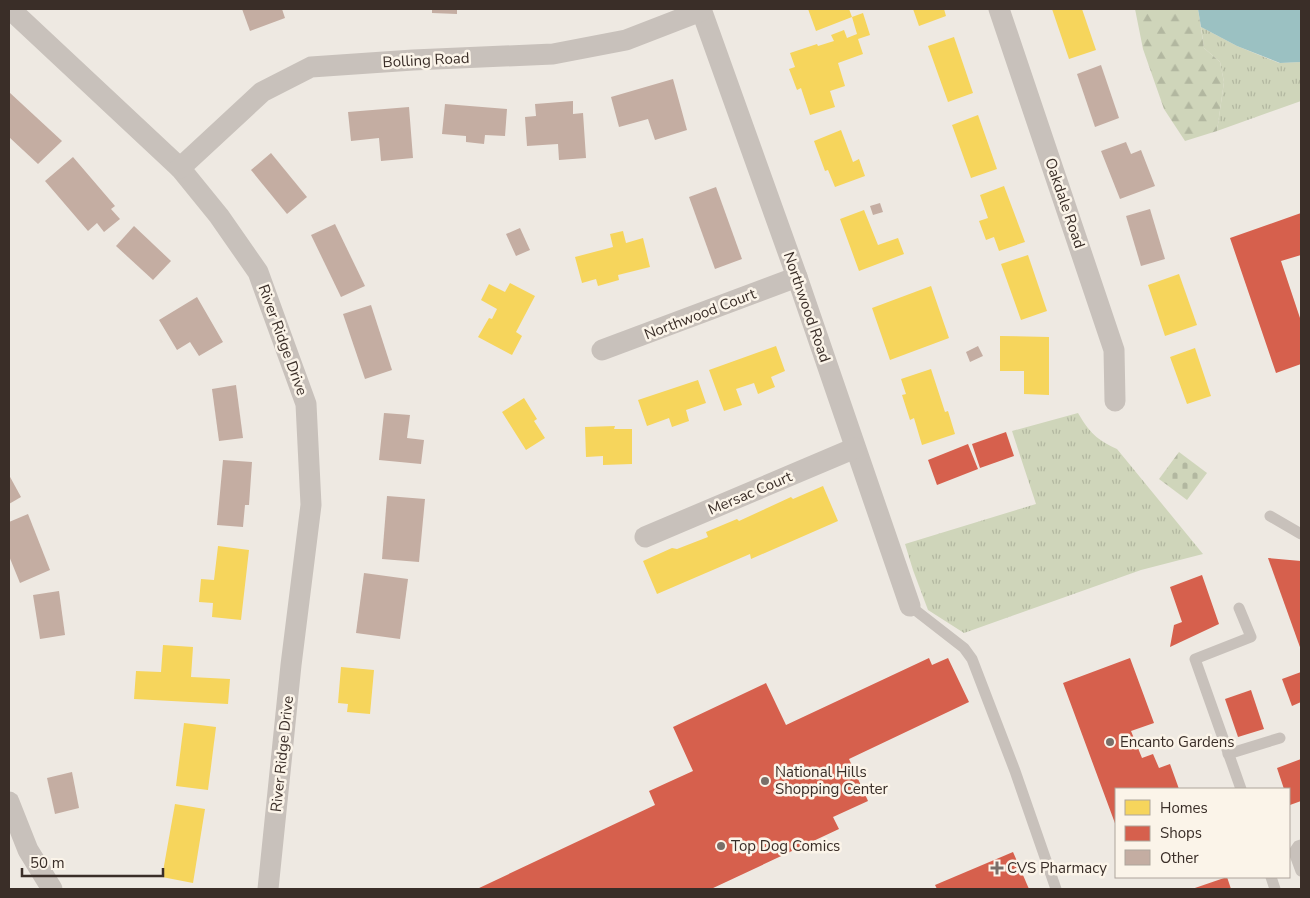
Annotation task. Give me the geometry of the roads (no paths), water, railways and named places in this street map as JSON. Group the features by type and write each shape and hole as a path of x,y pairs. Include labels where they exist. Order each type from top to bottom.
{"street":[{"name":"River Ridge Drive","path":"10,9 180,168 219,216 258,272 306,404 311,505 291,665 268,889"},
{"name":"Oakdale Road","path":"999,9 1114,350 1115,401"},
{"name":"Bolling Road","path":"180,168 262,92 311,67 413,60 553,54 626,40 701,10"},
{"name":"Northwood Road","path":"701,10 797,277 854,448 910,606"},
{"name":"Northwood Court","path":"602,350 797,277"},
{"name":"Mersac Court","path":"645,537 854,448"},
{"path":"9,802 28,850 52,889"}],"lane":[{"path":"1270,516 1301,534"},
{"path":"910,606 964,648 972,659 1015,771 1056,889"},
{"path":"1239,608 1251,637 1195,659 1240,788"},
{"path":"1228,754 1280,738"},
{"path":"1295,850 1301,871"}],"water":[{"path":"1198,9 1301,9 1301,62 1280,63 1237,46 1201,27"}],"place":[{"name":"Encanto Gardens","path":"1110,742"},
{"name":"National Hills Shopping Center","path":"765,781"},
{"name":"Top Dog Comics","path":"721,846"},
{"name":"CVS Pharmacy","path":"997,868"}]}
